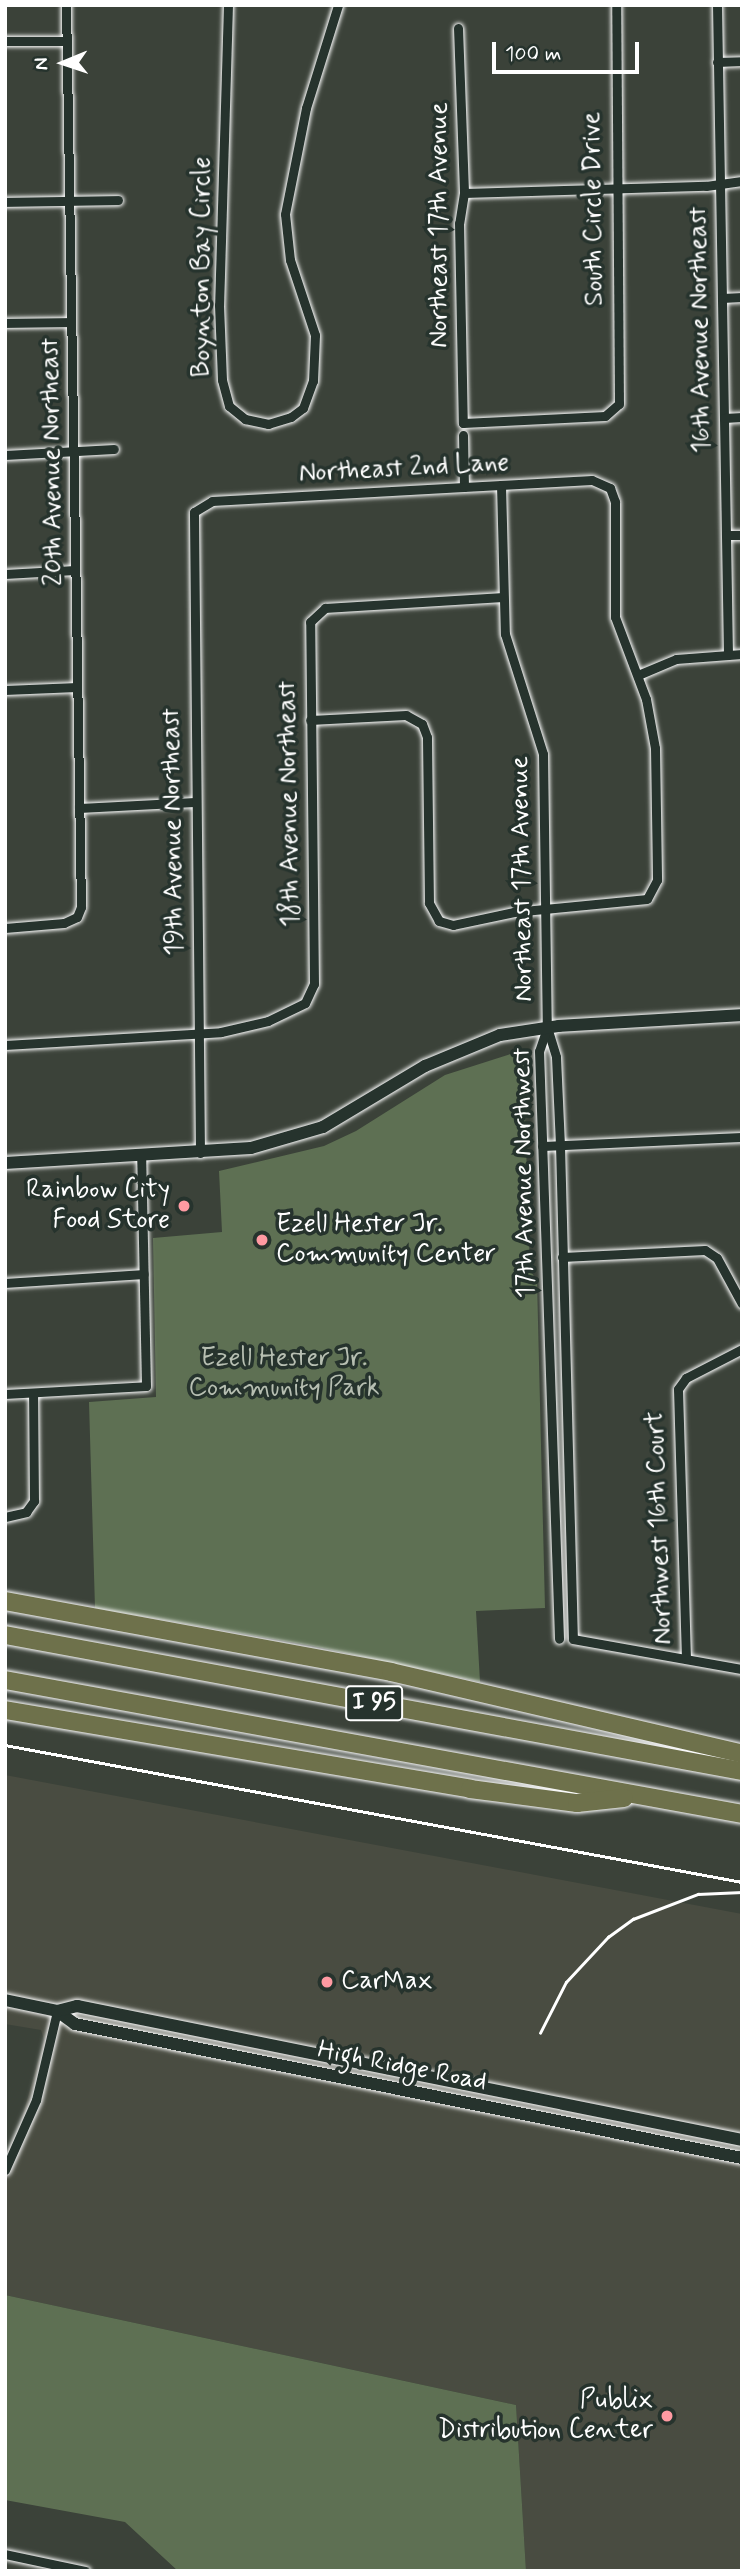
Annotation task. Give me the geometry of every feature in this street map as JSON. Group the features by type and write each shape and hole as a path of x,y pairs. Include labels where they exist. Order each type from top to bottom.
{"highway":[{"path":"5,1601 404,1675 742,1754"},
{"name":"I 95","path":"5,1635 742,1771"},
{"name":"I 95","path":"5,1680 742,1814"},
{"path":"5,1710 458,1788 577,1803 643,1796"}],"street":[{"name":"20th Avenue Northeast","path":"5,928 64,923 77,917 79,808 66,5"},
{"name":"Boynton Bay Circle","path":"228,5 219,305 222,380 229,406 245,419 268,424 298,413 307,402 313,381 314,330 290,260 285,214 306,108 338,5"},
{"name":"South Circle Drive","path":"463,423 605,416 616,411 616,5"},
{"name":"16th Avenue Northeast","path":"717,5 727,655"},
{"name":"Northeast 17th Avenue","path":"458,27 464,192 459,223 463,423"},
{"path":"5,41 67,41"},
{"path":"717,62 742,61"},
{"path":"464,192 742,181"},
{"path":"5,202 118,200"},
{"path":"722,298 742,297"},
{"path":"5,323 71,322"},
{"path":"724,418 742,417"},
{"path":"463,435 464,486"},
{"path":"5,455 114,449"},
{"name":"Northeast 2nd Lane","path":"194,512 212,501 592,480 605,484 614,495 615,617 638,675"},
{"name":"Northeast 17th Avenue","path":"501,485 503,597 509,658 541,739 547,1027"},
{"name":"19th Avenue Northeast","path":"194,512 195,802 201,1153"},
{"path":"726,535 742,535"},
{"path":"5,574 75,570"},
{"name":"18th Avenue Northeast","path":"199,1034 268,1021 305,1003 313,992 309,629 313,616 325,608 503,597"},
{"path":"310,720 406,715 422,723 427,737 429,903 434,916 453,925 545,908 641,902 652,894 657,880 655,748 638,675 676,659 742,654"},
{"path":"5,690 77,687"},
{"path":"79,808 195,802"},
{"path":"5,1163 251,1148 304,1134 348,1115 449,1054 500,1035 547,1027 742,1015"},
{"name":"17th Avenue Northwest","path":"547,1027 556,1057 560,1145 573,1639 685,1659"},
{"name":"17th Avenue Northwest","path":"547,1027 539,1051 559,1639"},
{"path":"5,1045 199,1034"},
{"path":"542,1146 742,1137"},
{"path":"5,1394 146,1386 141,1156"},
{"path":"562,1257 705,1250 717,1258 742,1304"},
{"path":"5,1283 144,1274"},
{"name":"Northwest 16th Court","path":"685,1659 678,1389 687,1378 742,1349"},
{"path":"5,1517 31,1507 35,1494 33,1393"},
{"path":"685,1659 742,1669"},
{"name":"High Ridge Road","path":"5,2000 57,2011 75,2024 742,2158"},
{"name":"High Ridge Road","path":"57,2011 77,2006 742,2140"},
{"path":"5,2170 36,2101 57,2011"},
{"path":"201,2050 205,2033"},
{"path":"503,2111 506,2092"},
{"path":"690,2148 695,2131"},
{"path":"5,2554 85,2571"}],"shaded area":[{"path":"5,1775 742,1914 742,2571 526,2571 516,2405 5,2295 5,2155 19,2128 44,2040 41,2030 5,2024"}],"green space":[{"name":"Ezell Hester Jr. Community Park","path":"523,1050 530,1270 537,1281 545,1608 476,1611 480,1682 313,1646 95,1608 89,1402 156,1397 153,1238 222,1232 219,1171 324,1146 356,1131 445,1075"},
{"path":"5,2295 516,2405 526,2571 178,2571 125,2522 5,2500"}],"railway":[{"path":"5,1745 742,1882"},
{"path":"540,2033 566,1982 608,1937 633,1919 698,1894 742,1892"}],"place":[{"name":"Rainbow City Food Store","path":"184,1206"},
{"name":"Ezell Hester Jr. Community Center","path":"262,1240"},
{"name":"CarMax","path":"327,1982"},
{"name":"Publix Distribution Center","path":"667,2416"}]}
